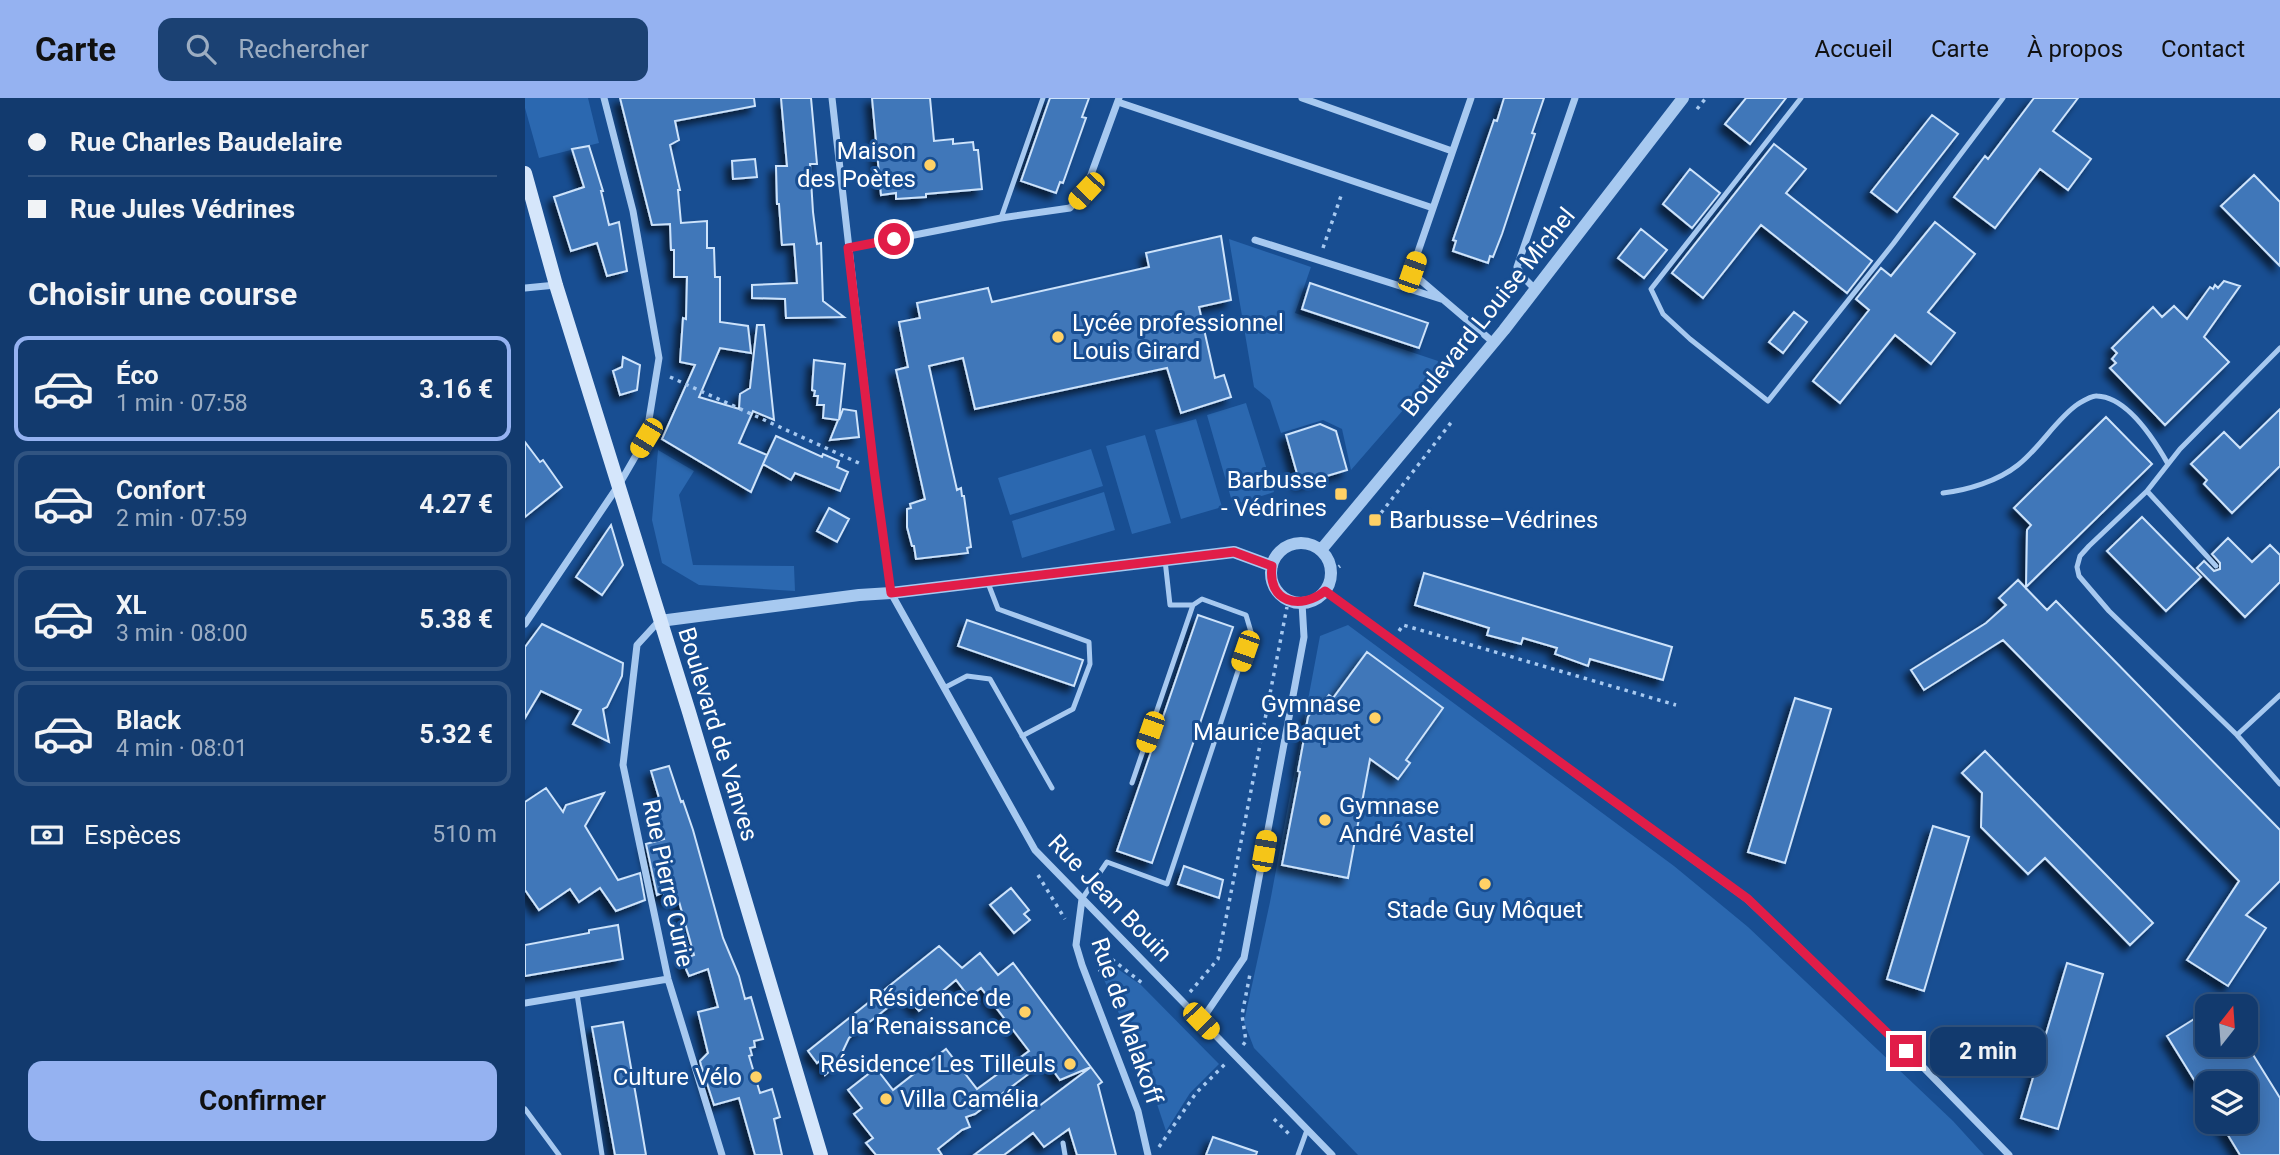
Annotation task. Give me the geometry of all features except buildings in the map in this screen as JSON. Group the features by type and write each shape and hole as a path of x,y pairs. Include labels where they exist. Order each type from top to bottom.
{"main road":[{"name":"Boulevard de Vanves","path":"525,173 821,1155"}],"street":[{"path":"525,624 646,438 659,372 659,358 633,211 604,98"},
{"name":"Rue Jean Bouin","path":"832,98 874,469 891,593 1035,850 1332,1155"},
{"path":"1302,98 1452,151"},
{"path":"1471,98 1412,272 1493,342"},
{"path":"1535,289 1517,267 1575,98"},
{"name":"Boulevard Louise Michel","path":"1321,550 1493,342 1683,98"},
{"path":"848,248 1001,218 1070,208 1086,191 1119,100 1433,208"},
{"path":"1255,240 1446,300"},
{"path":"525,288 557,285"},
{"path":"1300,542 1321,550 1336,569 1325,591 1314,600 1302,603 1289,600 1279,593 1273,584 1272,566 1277,554 1290,544 1300,542"},
{"path":"660,621 859,594 891,593 1234,552 1272,566"},
{"path":"1325,591 1748,899 1922,1066 2009,1155"},
{"path":"1201,1021 1244,958 1304,637 1302,603"},
{"name":"Rue Pierre Curie","path":"660,621 638,645 622,765 668,979 722,1155"},
{"name":"Rue de Malakoff","path":"1082,899 1076,945 1138,1111 1148,1155"},
{"path":"525,1003 668,979"}],"lane":[{"path":"1001,218 1043,98"},
{"path":"1801,98 1651,289 1663,314 1690,340 1768,401 1893,244 2003,98"},
{"path":"2280,348 2180,449 2147,491 2080,556 2077,567 2079,576 2109,611 2237,735 2280,784"},
{"path":"1943,493 1966,490 2017,466 2076,405 2095,395 2109,398 2134,417 2151,434 2168,464"},
{"path":"2147,491 2216,566"},
{"path":"1082,899 1107,862 1167,884 1251,632 1246,615 1202,599 1193,605 1170,605 1165,560"},
{"path":"987,582 998,610 1089,642 1090,664 1073,709 1022,736"},
{"path":"1132,783 1193,605"},
{"path":"944,688 967,676 990,679 1052,788"},
{"path":"2237,735 2280,695"},
{"path":"577,994 602,1155"},
{"path":"525,1109 559,1155"},
{"path":"1298,1155 1307,1130"},
{"path":"1063,1143 1065,1155"}],"path":[{"path":"1319,260 1346,179"},
{"path":"659,372 874,469"},
{"path":"1182,1001 1218,959 1289,600"},
{"path":"1392,640 1403,625 1676,705"},
{"path":"1035,850 1033,867 1066,922 1077,929"},
{"path":"1097,973 1113,960"},
{"path":"1157,1149 1196,1093 1226,1063 1217,1055"}],"shaded area":[{"path":"525,98 588,98 599,143 539,158 525,108"},
{"path":"1229,239 1311,267 1295,313 1444,363 1351,470 1342,429 1323,420 1281,433 1270,400 1254,387"},
{"path":"1246,403 1274,492 1233,505 1207,415"},
{"path":"1196,419 1222,507 1181,519 1155,430"},
{"path":"1145,435 1171,523 1132,534 1106,446"},
{"path":"1091,449 1103,486 1010,515 998,478"},
{"path":"658,450 694,471 679,495 693,565 794,566 795,591 699,585 662,563 652,520"},
{"path":"1104,492 1115,530 1022,558 1012,521"},
{"name":"Stade Guy Môquet","path":"1348,625 1674,866 1748,927 1953,1121 1984,1155 1358,1155 1254,1048 1244,1022 1270,902 1320,636"},
{"path":"1112,965 1141,985 1219,1064 1190,1093 1166,1131 1152,1089 1102,975"}],"place":[{"name":"Maison des Poètes","path":"930,165"},
{"name":"Lycée professionnel Louis Girard","path":"1058,337"},
{"name":"Barbusse - Védrines","path":"1341,494"},
{"name":"Barbusse–Védrines","path":"1375,520"},
{"name":"Gymnase Maurice Baquet","path":"1375,718"},
{"name":"Gymnase André Vastel","path":"1325,820"},
{"name":"Stade Guy Môquet","path":"1485,884"},
{"name":"Résidence de la Renaissance","path":"1025,1012"},
{"name":"Résidence Les Tilleuls","path":"1070,1064"},
{"name":"Culture Vélo","path":"756,1077"},
{"name":"Villa Camélia","path":"886,1099"}],"route":[{"path":"894,239 848,248 891,593 1234,552 1272,566 1273,584 1287,599 1302,603 1314,600 1325,591 1748,899 1906,1051"}]}
